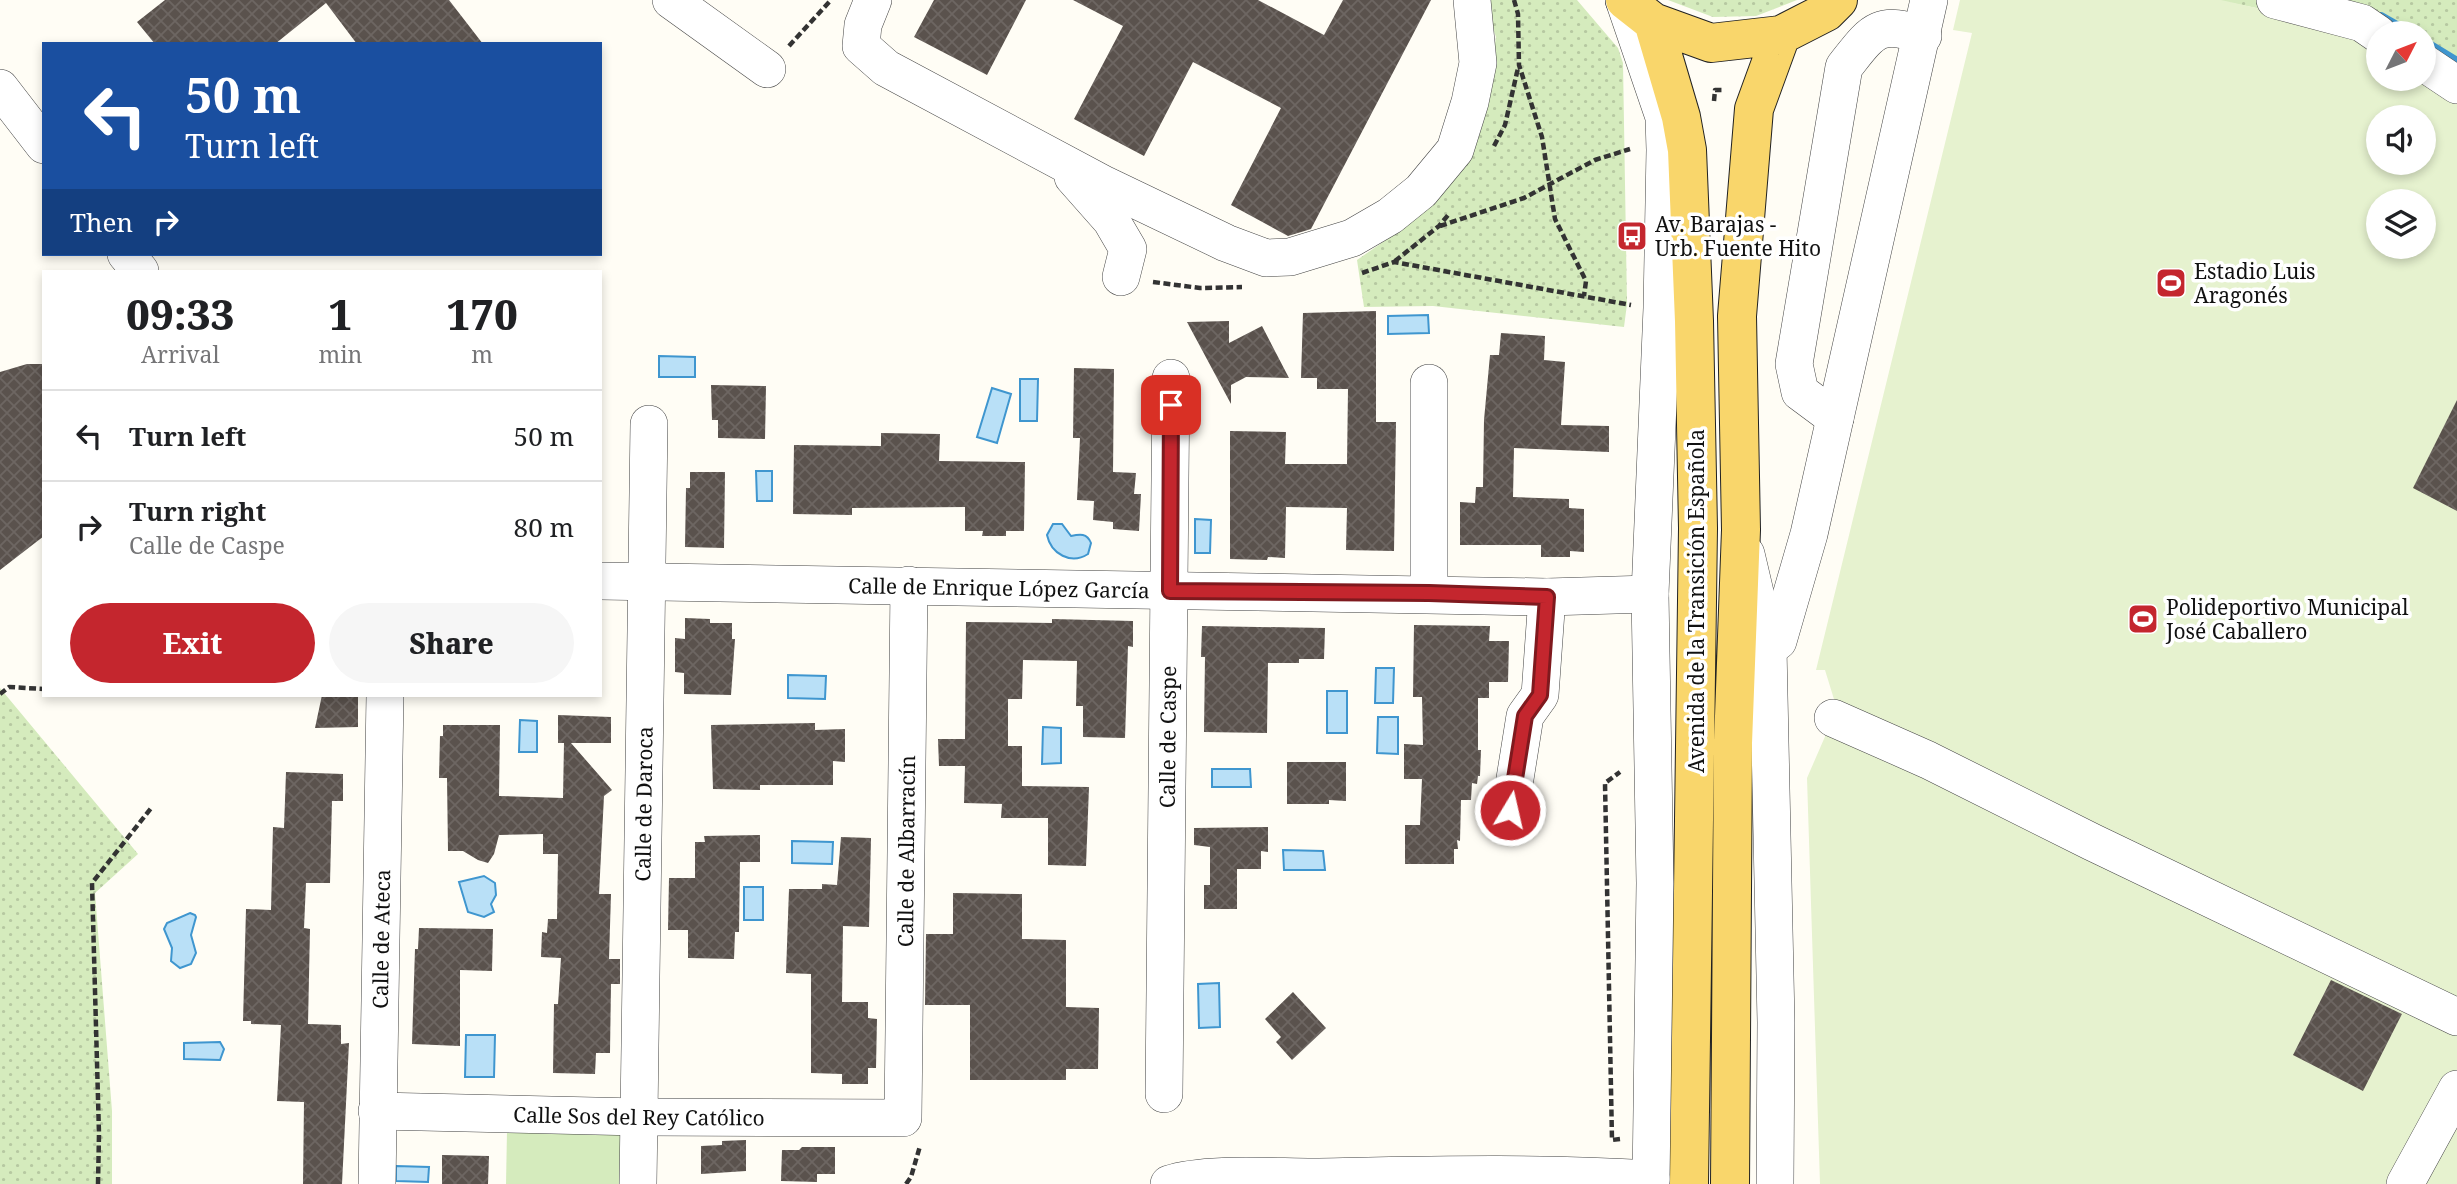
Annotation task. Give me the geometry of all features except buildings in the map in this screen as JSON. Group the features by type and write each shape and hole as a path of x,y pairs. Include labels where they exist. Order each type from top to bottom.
{"main road":[{"path":"1634,7 1711,43 1781,35 1826,12 1838,0"},
{"name":"Avenida de la Transición Española","path":"1634,7 1681,117 1687,150 1694,321 1698,542 1689,1184"},
{"name":"Avenida de la Transición Española","path":"1730,1184 1733,743 1744,544 1737,316 1754,109 1781,35"}],"street":[{"path":"671,0 767,69"},
{"path":"873,0 863,25 861,46 886,68 1105,186 1226,243 1266,258 1290,257 1352,238 1390,216 1421,191 1455,150 1470,102 1478,63 1472,0"},
{"path":"1768,648 1777,641 1800,567 1923,36 1929,0"},
{"path":"2274,0 2366,26"},
{"path":"1178,1183 1228,1178 1461,1180 1549,1176 1651,1182 1655,883 1650,594 1662,308 1664,117 1634,7"},
{"path":"1835,418 1800,392 1794,364 1844,67 1869,36 1892,26 1923,36"},
{"path":"2436,71 2457,85"},
{"path":"0,88 42,142"},
{"path":"1059,161 1111,220 1128,249 1121,277"},
{"name":"Calle de Caspe","path":"1164,1094 1171,378"},
{"path":"1429,383 1429,593"},
{"name":"Calle de Daroca","path":"638,1184 649,424"},
{"path":"1744,544 1766,566 1788,571 1800,567"},
{"path":"1744,544 1768,648 1776,1022 1775,1184"},
{"name":"Calle de Enrique López García","path":"602,580 1547,597 1650,594"},
{"name":"Calle de Albarracín","path":"903,1118 909,584"},
{"path":"1510,810 1525,716 1540,695 1547,597"},
{"name":"Calle de Ateca","path":"377,1184 385,697"},
{"path":"1833,718 1928,760 2457,1017"},
{"path":"2405,1184 2457,1089"},
{"name":"Calle Sos del Rey Católico","path":"377,1111 639,1117 903,1118"}],"path":[{"path":"767,69 831,0"},
{"path":"1514,0 1518,14 1519,65 1542,137 1555,219 1586,281 1584,296"},
{"path":"1439,226 1524,198 1595,160 1630,149"},
{"path":"1361,274 1394,262 1641,306"},
{"path":"1121,277 1200,288 1255,287"},
{"path":"0,694 9,687 42,689"},
{"path":"98,1184 92,883 152,807"}],"green space":[{"path":"1483,0 1577,0 1618,48 1623,63 1627,304 1624,327 1433,306 1364,307 1357,260 1409,224 1457,168 1482,120 1496,37"},
{"path":"1668,0 1797,0 1756,16 1713,17"},
{"name":"Polideportivo Municipal José Caballero","path":"1960,0 2221,0 2329,24 2366,44 2366,91 2436,89 2457,103 2457,1184 1820,1184 1807,778 1837,709 1825,670 1816,670 1972,33 1953,30"},
{"path":"2217,0 2457,0 2457,104 2436,88 2436,21 2366,21 2366,31"},
{"path":"0,688 138,854 95,893 112,1111 112,1184 0,1184"},
{"path":"507,1131 620,1132 620,1184 506,1184"}],"water":[{"path":"1428,315 1429,333 1388,334 1388,316"},
{"path":"659,356 695,357 695,377 659,377"},
{"path":"1020,379 1038,379 1037,421 1020,421"},
{"path":"992,388 1011,394 997,443 977,437"},
{"path":"756,471 772,471 772,501 757,501"},
{"path":"1195,519 1211,520 1210,553 1195,553"},
{"path":"1053,524 1062,524 1071,536 1087,537 1091,543 1088,554 1069,558 1057,552 1047,535"},
{"path":"1376,668 1394,668 1393,703 1375,703"},
{"path":"788,675 826,676 825,699 788,698"},
{"path":"1327,691 1347,691 1347,733 1327,733"},
{"path":"1378,717 1398,717 1398,754 1377,753"},
{"path":"520,720 537,721 537,752 519,752"},
{"path":"1043,727 1061,728 1061,763 1042,764"},
{"path":"1212,769 1250,769 1251,787 1212,787"},
{"path":"792,841 833,842 832,864 792,863"},
{"path":"1283,850 1323,851 1325,870 1284,870"},
{"path":"484,876 495,883 496,895 491,904 494,912 484,917 468,912 459,882"},
{"path":"744,887 763,887 763,920 744,920"},
{"path":"190,913 196,917 191,935 196,953 191,964 180,968 171,961 172,948 164,929 167,923"},
{"path":"1219,983 1220,1027 1199,1028 1198,984"},
{"path":"466,1035 495,1035 494,1077 465,1077"},
{"path":"220,1042 224,1049 220,1060 184,1059 184,1043"},
{"path":"396,1166 429,1167 428,1182 396,1181"}],"waterway":[{"path":"2381,17 2388,21"},
{"path":"2436,49 2457,62"}],"place":[{"name":"Av. Barajas - Urb. Fuente Hito","path":"1632,236"},
{"name":"Estadio Luis Aragonés","path":"2171,283"},
{"name":"Polideportivo Municipal José Caballero","path":"2143,619"}],"route":[{"path":"1171,405 1170,591 1429,593 1547,597 1540,695 1525,716 1510,810"}]}
